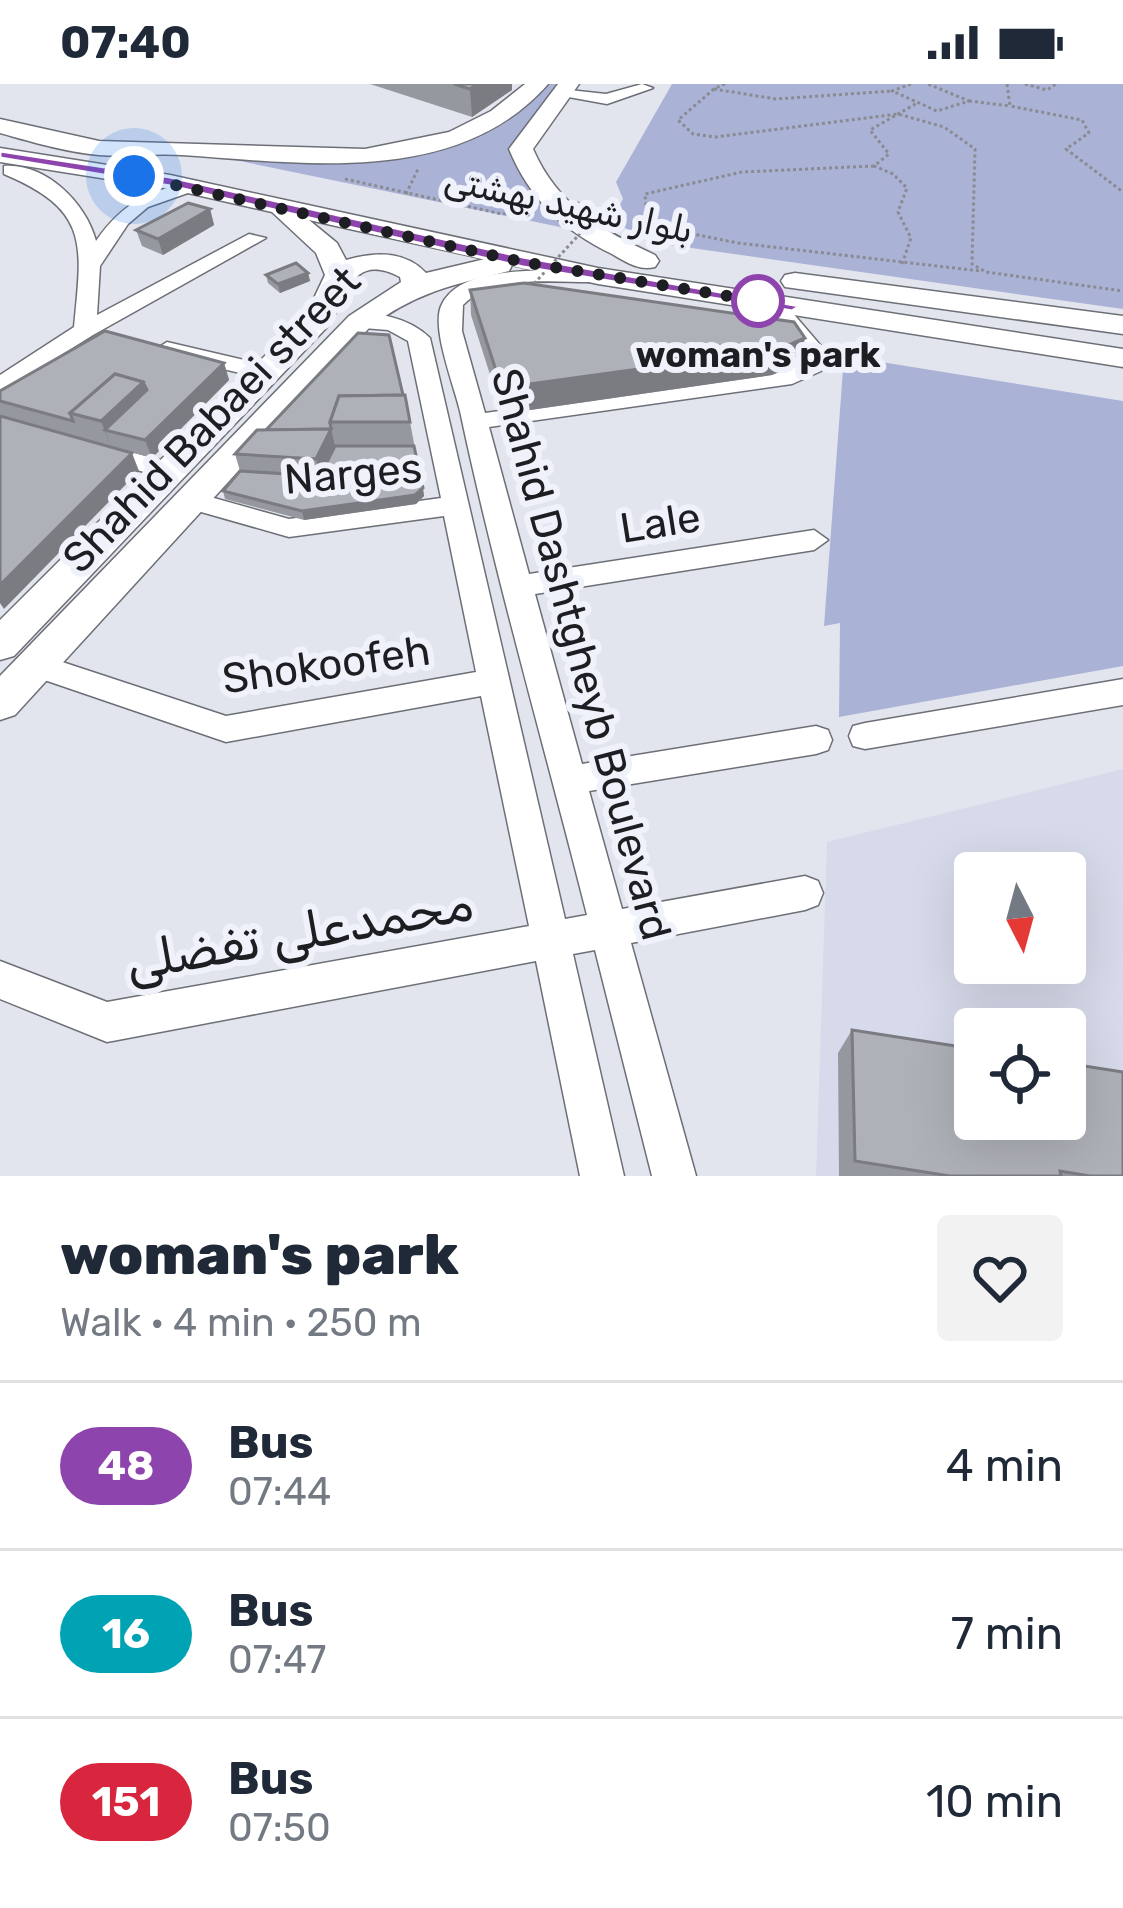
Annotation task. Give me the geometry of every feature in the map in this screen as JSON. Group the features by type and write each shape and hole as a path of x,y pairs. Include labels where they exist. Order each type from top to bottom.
{"main road":[{"path":"0,126 172,147 326,159 376,156 453,140 555,91"},
{"path":"498,154 555,91"},
{"path":"0,126 95,148 172,147"},
{"name":"بلوار شهید بهشتی","path":"0,138 95,148 646,262 1123,340"},
{"path":"453,140 459,151 498,154 564,215 646,262"},
{"name":"بلوار شهید بهشتی","path":"3,165 183,185 523,262 788,311"},
{"name":"Shahid Babaei street","path":"0,703 266,372 319,319 339,275 328,249 306,226 270,203"},
{"path":"339,275 353,266 382,261 407,268 415,283"},
{"name":"Shahid Babaei street","path":"6,631 179,485 359,322 415,283 447,272 523,262"},
{"path":"691,269 1123,325"},
{"path":"788,311 1123,358"},
{"path":"788,311 930,348 1123,378"}],"street":[{"path":"555,91 607,100 645,88"},
{"path":"555,91 604,109"},
{"path":"3,165 38,181 70,204 86,227 85,330"},
{"path":"89,266 128,208 183,185"},
{"path":"0,386 85,330 256,238"},
{"name":"Shahid Dashtgheyb Boulevard","path":"598,276 502,280 472,286 456,297 435,334 456,505 602,1176"},
{"path":"472,422 792,377 813,366 816,353 788,311"},
{"path":"359,322 435,334"},
{"path":"85,330 266,372"},
{"name":"Shahid Dashtgheyb Boulevard","path":"435,334 472,422 519,586 674,1176"},
{"name":"Narges","path":"64,441 289,528 456,505"},
{"name":"Lale","path":"519,586 814,540"},
{"name":"Shokoofeh","path":"35,665 226,729 494,681"},
{"path":"865,736 1123,692"},
{"path":"570,780 816,740"},
{"name":"محمدعلی تفضلی","path":"0,980 107,1022 805,893"}],"path":[{"path":"725,84 678,120 693,134 730,136 898,114 949,130 974,149 970,260 986,272"},
{"path":"713,89 776,99 892,91 911,84"},
{"path":"928,84 969,101 1082,120 1088,133 1066,149 1123,192"},
{"path":"952,94 953,84"},
{"path":"1007,84 1010,106"},
{"path":"1025,84 1047,90 1056,84"},
{"path":"892,91 938,111 969,101"},
{"path":"874,166 889,154 870,130 919,103"},
{"path":"406,194 426,153"},
{"path":"333,165 348,182 502,214 530,210"},
{"path":"902,264 911,238 898,212 907,188 893,174 874,166 742,172 645,194 648,224 738,243 902,264 986,272 1123,291"},
{"path":"521,298 597,215 575,201"}],"shaded area":[{"path":"538,84 569,84 521,149 589,233 172,147 282,158 453,139"},
{"path":"672,84 1123,84 1123,309 649,242 620,225 616,211 623,199 616,182"},
{"path":"844,356 1123,401 1123,666 839,717 840,623 824,626"},
{"path":"1123,769 1123,1176 816,1176 827,842"}],"building":[{"path":"188,203 210,209 158,239 136,230"},
{"path":"296,263 308,273 278,284 266,275"},
{"path":"524,283 794,322 805,338 777,350 515,386 500,383 470,290"},
{"path":"105,331 224,363 145,440 105,430 147,390 143,382 115,374 70,413 73,421 0,401 0,391"},
{"path":"358,333 389,335 403,395 339,396 331,429 266,430"},
{"path":"115,374 143,382 101,421 70,413"},
{"path":"405,395 410,422 330,422 339,396"},
{"path":"0,416 132,453 0,585"},
{"path":"331,429 316,459 235,454 257,430"},
{"path":"335,446 414,446 423,488 415,495 302,511 223,491 240,471 320,476"},
{"path":"852,1030 954,1046 954,1140 1086,1140 1086,1066 1123,1072 1123,1176 1060,1171 1061,1176 950,1176 855,1161"}],"bus line":[{"name":"48","path":"0,155 170,182 523,262 792,306"}],"place":[{"name":"woman's park","path":"758,301"}],"route":[{"path":"134,176 523,262 758,301"}]}
